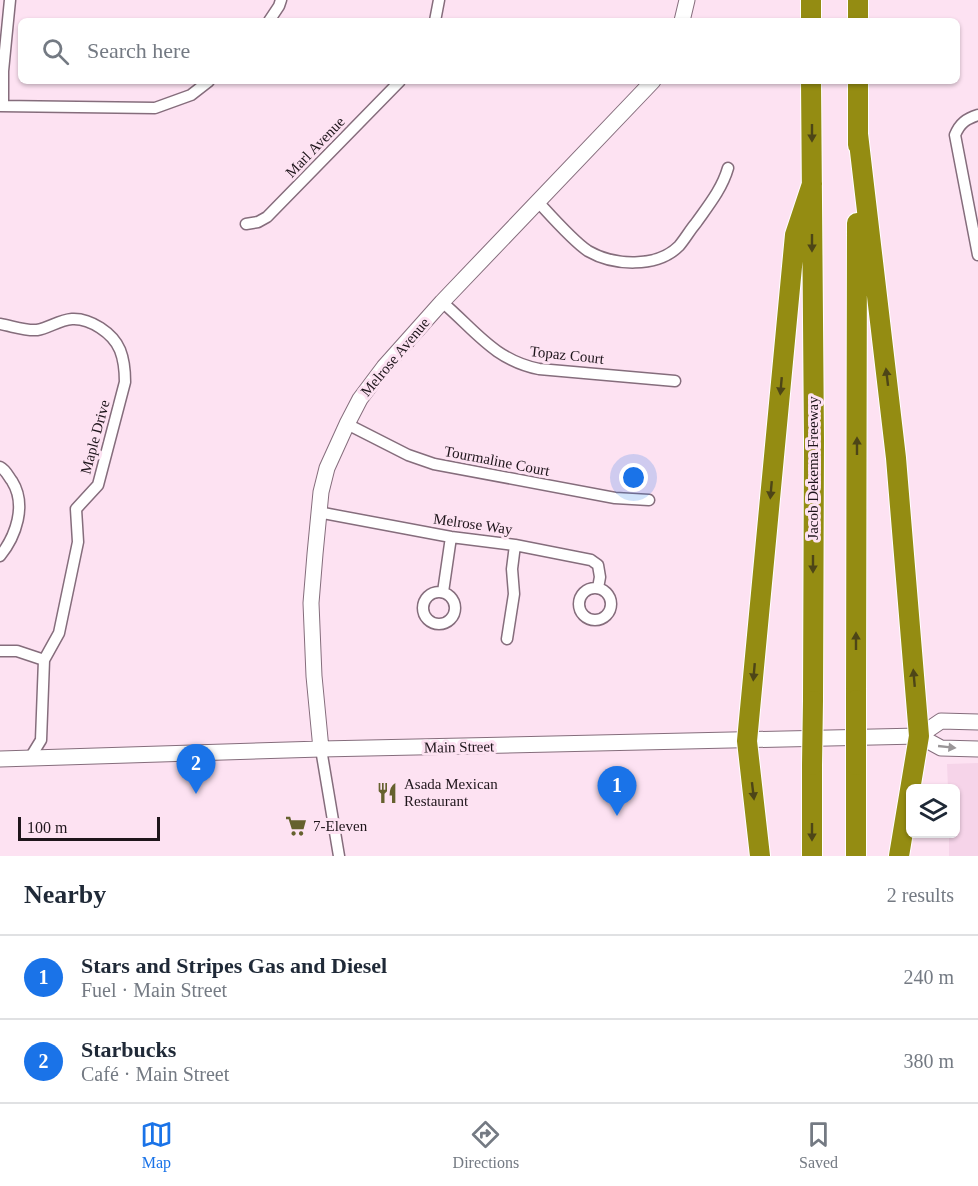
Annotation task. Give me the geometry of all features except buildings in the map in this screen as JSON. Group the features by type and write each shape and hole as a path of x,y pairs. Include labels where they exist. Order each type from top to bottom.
{"highway":[{"path":"811,0 811,18"},
{"path":"858,0 858,18"},
{"name":"Jacob Dekema Freeway","path":"811,84 814,440 812,856"},
{"path":"856,856 858,84"},
{"path":"858,134 896,458 919,736 899,856"},
{"path":"760,856 747,741 795,235 812,184"}],"main road":[{"path":"683,18 687,0"},
{"name":"Melrose Avenue","path":"321,749 311,603 318,512 327,468 347,424 360,399 377,375 442,302 650,84"},
{"name":"Main Street","path":"919,736 941,721 978,722"},
{"name":"Main Street","path":"0,759 321,749 919,736 941,748 978,749"}],"street":[{"path":"10,0 2,106 156,108 191,95 205,84"},
{"path":"271,18 281,0"},
{"path":"436,18 439,0"},
{"name":"Marl Avenue","path":"246,224 258,222 267,217 397,84"},
{"path":"973,117 959,125 955,135 976,227 978,255"},
{"path":"539,203 587,250 598,255 607,259 631,262 661,258 680,245 720,188 728,168"},
{"name":"Topaz Court","path":"442,302 492,349 521,366 675,381"},
{"name":"Maple Drive","path":"0,324 31,330 70,319 91,322 102,328 117,344 125,370 125,382 98,485 76,509 78,542 76,554 59,633 44,660 41,740 30,758"},
{"name":"Tourmaline Court","path":"347,424 408,455 434,464 615,498 649,500"},
{"path":"0,467 4,469 15,486 19,496 20,511 10,544 0,556"},
{"name":"Melrose Way","path":"318,512 591,560 598,565 600,577 598,588"},
{"path":"443,592 451,537"},
{"path":"507,639 514,594 512,569 515,545"},
{"path":"0,651 17,651 44,660"},
{"name":"Melrose Avenue","path":"321,749 339,856"}],"shaded area":[{"path":"978,763 978,856 949,856 949,838 960,838 960,784 948,784 947,764"}],"place":[{"name":"Asada Mexican Restaurant","path":"387,793"},
{"name":"Starbucks","path":"196,794"},
{"name":"Stars and Stripes Gas and Diesel","path":"617,816"},
{"name":"7-Eleven","path":"296,826"}]}
